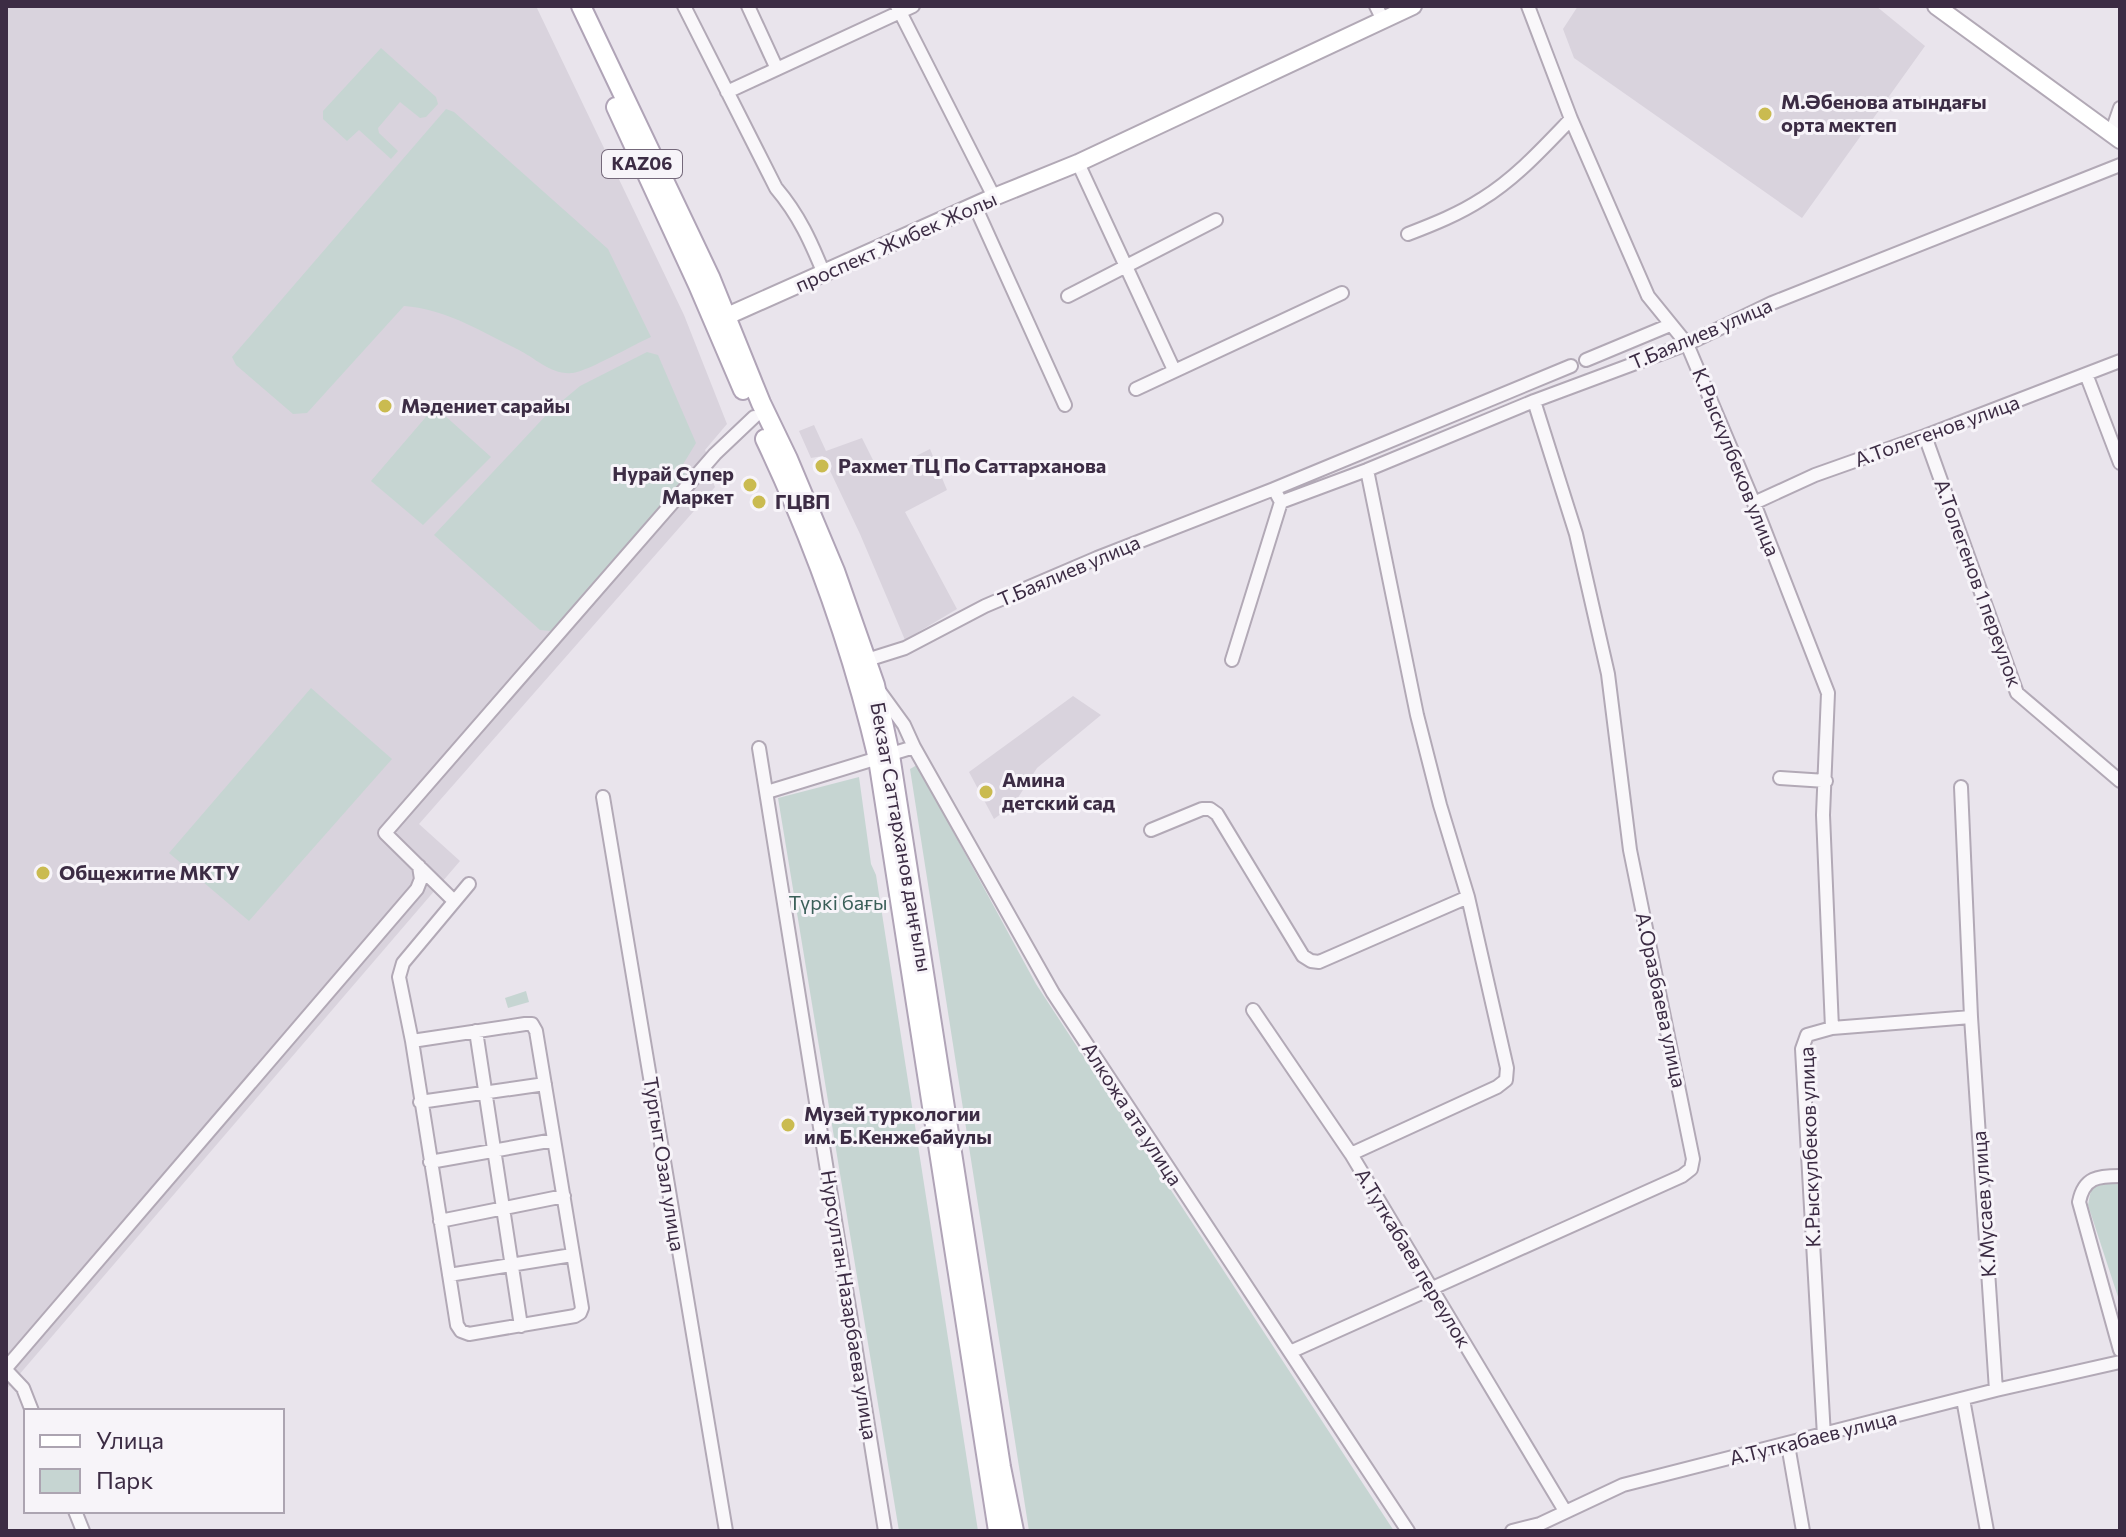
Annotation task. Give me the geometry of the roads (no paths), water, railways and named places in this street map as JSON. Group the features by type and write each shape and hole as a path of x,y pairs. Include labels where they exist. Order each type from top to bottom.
{"main road":[{"name":"Бекзат Саттарханов даңғылы","path":"568,6 788,459 835,571 875,685 998,1531"},
{"name":"Бекзат Саттарханов даңғылы","path":"581,6 721,319 754,417 832,600 884,757 1014,1531"},
{"name":"проспект Жибек Жолы","path":"721,319 994,197 1078,163 1379,13 1413,6"},
{"path":"1936,6 2115,137"}],"street":[{"path":"684,6 776,188 796,211 807,232 824,274"},
{"path":"748,6 777,69"},
{"path":"727,92 899,9 913,6"},
{"name":"К.Рыскулбеков улица","path":"1528,6 1571,119 1648,296 1687,344 1754,503 1828,693 1823,815 1832,1028 1807,1035 1802,1049 1824,1436"},
{"path":"899,9 994,197"},
{"path":"2115,137 2120,108"},
{"path":"1408,234 1448,219 1485,198 1526,164 1571,119"},
{"path":"1078,163 1174,370"},
{"name":"Т.Баялиев улица","path":"1281,502 1687,344 1772,303 2120,165"},
{"path":"975,206 1065,405"},
{"path":"1068,296 1216,220"},
{"path":"1136,389 1342,293"},
{"name":"Т.Баялиев улица","path":"1586,360 1670,325"},
{"name":"А.Толегенов улица","path":"1754,503 1815,475 2120,361"},
{"name":"Т.Баялиев улица","path":"867,660 905,648 985,606 1097,558 1274,489 1571,366"},
{"path":"2086,374 2120,463"},
{"name":"А.Оразбаева улица","path":"1290,1352 1682,1176 1691,1169 1693,1159 1630,850 1608,674 1576,534 1534,401"},
{"path":"454,901 385,833 715,454 754,417"},
{"name":"А.Толегенов 1 переулок","path":"1925,436 2017,693 2120,781"},
{"path":"1351,1154 1497,1087 1506,1080 1507,1068 1468,897 1417,715 1367,470"},
{"path":"1232,660 1281,502 1274,489"},
{"name":"Алкожа ата улица","path":"875,685 904,725 1053,993 1408,1531"},
{"path":"767,792 914,747"},
{"name":"Нурсултан Назарбаева улица","path":"759,748 885,1531"},
{"path":"1780,778 1826,781"},
{"name":"К.Мусаев улица","path":"1961,787 1971,1017 1996,1390"},
{"name":"Тургыт Озал улица","path":"603,797 726,1531"},
{"path":"1151,830 1202,809 1210,809 1217,814 1303,956 1311,961 1319,962 1468,897"},
{"path":"31,1409 23,1388 6,1369 417,889 421,879 419,866"},
{"path":"412,1041 532,1024 536,1031 564,1196 580,1313 469,1334 457,1325 399,970 469,884"},
{"name":"А.Туткабаев переулок","path":"1253,1010 1351,1154 1565,1511"},
{"path":"1832,1028 1971,1017"},
{"path":"476,1031 521,1326"},
{"path":"420,1102 545,1084"},
{"path":"430,1162 554,1140"},
{"path":"2120,1176 2098,1176 2089,1181 2081,1190 2079,1202 2120,1350"},
{"path":"440,1221 564,1196"},
{"path":"449,1275 572,1255"},
{"name":"А.Туткабаев улица","path":"1512,1531 1540,1524 1623,1485 1996,1390 2120,1362"},
{"path":"1963,1399 1987,1531"},
{"path":"1788,1445 1803,1531"}],"place":[{"name":"М.Әбенова атындағы орта мектеп","path":"1765,114"},
{"name":"Мәдениет сарайы","path":"385,406"},
{"name":"Рахмет ТЦ По Саттарханова","path":"822,466"},
{"name":"Нурай Супер Маркет","path":"750,485"},
{"name":"ГЦВП","path":"759,502"},
{"name":"Амина детский сад","path":"986,792"},
{"name":"Общежитие МКТУ","path":"43,873"},
{"name":"Музей туркологии им. Б.Кенжебайулы","path":"788,1125"}],"park label":[{"name":"Түркі бағы","path":"838,903"}]}
